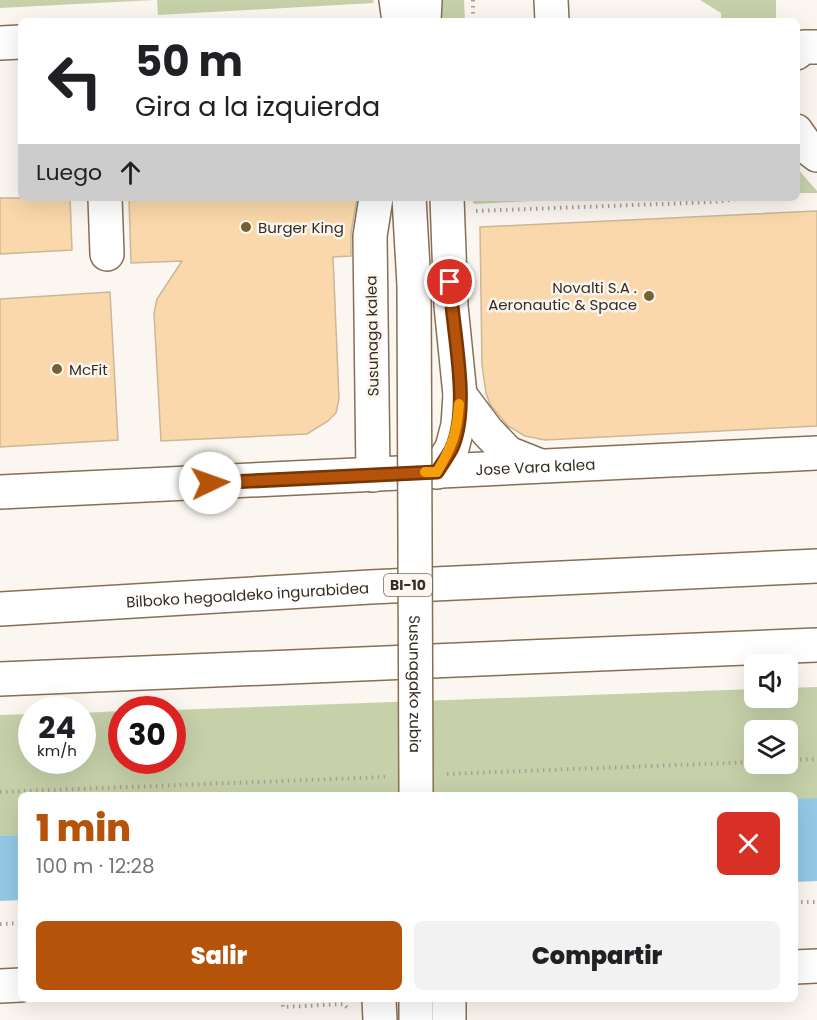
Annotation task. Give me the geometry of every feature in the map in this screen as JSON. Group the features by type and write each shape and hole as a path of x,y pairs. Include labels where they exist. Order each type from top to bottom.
{"main road":[{"path":"396,0 399,18"},
{"path":"424,18 425,0"},
{"path":"551,0 552,18"},
{"path":"0,43 18,42"},
{"path":"800,50 804,47 817,47"},
{"path":"800,137 808,148 817,155"},
{"path":"105,201 107,254"},
{"name":"Susunaga kalea","path":"374,475 370,236 376,201"},
{"path":"409,201 414,285"},
{"path":"414,285 418,201"},
{"path":"437,472 452,448 458,425 460,395 451,306 447,205"},
{"name":"Susunagako zubia","path":"405,786 414,285"},
{"path":"460,395 486,431 508,453 538,465"},
{"name":"Jose Vara kalea","path":"0,492 817,453"},
{"name":"Bilboko hegoaldeko ingurabidea","path":"0,609 370,587 817,567"},
{"path":"0,679 817,645"},
{"path":"798,967 817,966"},
{"path":"0,986 18,985"},
{"path":"379,1002 380,1020"},
{"path":"416,1002 416,1020"}],"path":[{"path":"473,0 473,18"},
{"path":"447,205 721,201"},
{"path":"798,760 817,759"},
{"path":"443,774 744,762"},
{"path":"0,792 405,786"},
{"path":"798,902 817,902"},
{"path":"0,924 18,923"},
{"path":"282,1002 283,1007 344,1004"},
{"path":"456,1006 479,1002"}],"green space":[{"path":"0,0 155,0 0,8"},
{"path":"157,0 373,0 374,3 158,15"},
{"path":"440,0 464,0 465,18 441,18"},
{"path":"700,0 776,0 776,18 721,18 721,13"},
{"path":"800,172 817,191 817,193 800,193"},
{"path":"472,201 529,201 474,204"},
{"path":"817,687 817,801 798,802 798,792 18,792 18,835 0,836 0,715 18,714 18,774 96,774 96,712 108,712 108,774 186,774 186,710 744,689 744,708 798,708 798,688"}],"water":[{"path":"817,798 817,881 798,882 798,799"},
{"path":"18,835 18,900 0,901 0,836"}],"building":[{"path":"0,198 18,198 18,201 70,201 72,250 0,254"},
{"path":"129,201 356,201 351,233 351,256 333,257 339,399 336,413 307,434 161,441 154,313 157,299 182,261 131,263"},
{"name":"Novalti S.A . Aeronautic & Space","path":"817,211 817,426 545,440 525,436 508,426 490,404 482,365 480,227"},
{"name":"McFit","path":"110,292 118,440 0,447 0,299"}],"slow traffic":[{"path":"425,472 437,472 452,448 458,425 459,404"}],"place":[{"name":"Burger King","path":"246,227"},
{"name":"Novalti S.A . Aeronautic & Space","path":"649,296"},
{"name":"McFit","path":"57,369"}],"route":[{"path":"210,483 437,472 452,448 458,425 460,395 450,282"}]}
